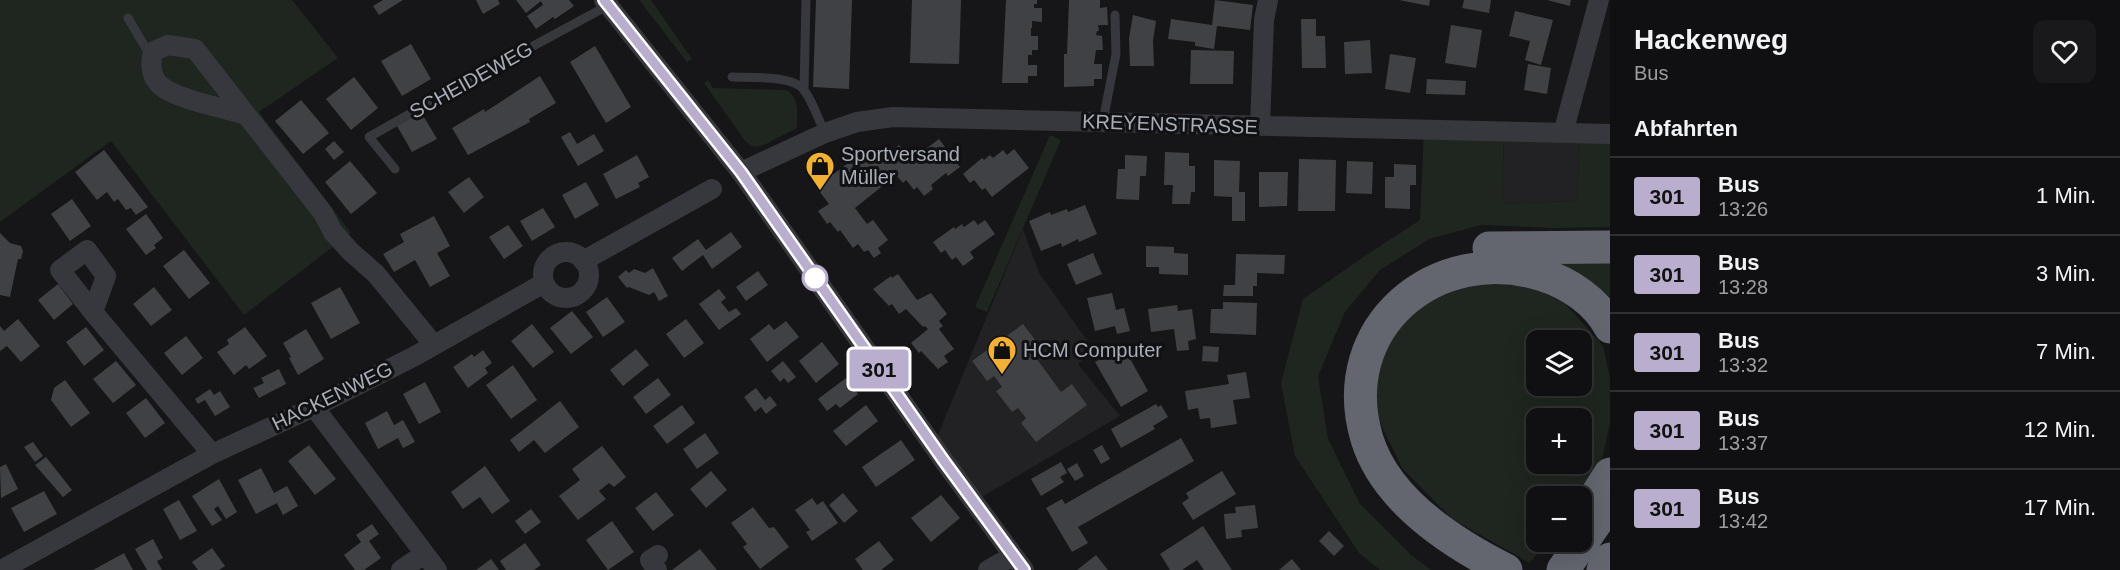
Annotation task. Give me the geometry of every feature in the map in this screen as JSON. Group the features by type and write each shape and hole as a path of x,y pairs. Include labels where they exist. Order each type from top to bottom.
{"highway":[{"path":"1464,570 1424,547 1382,507 1354,464 1343,425 1341,397 1347,361 1357,334 1373,307 1395,285 1433,261 1472,249 1610,247"},
{"path":"1506,570 1450,537 1395,489 1385,474 1368,440 1362,415 1361,384 1367,356 1377,333 1390,314 1411,294 1437,279 1466,270 1494,266 1523,268 1572,287 1590,302 1610,327"},
{"path":"1592,502 1610,474"},
{"path":"1592,525 1610,502"},
{"path":"1603,570 1610,559"}],"street":[{"path":"1260,126 1264,20 1269,0"},
{"path":"1563,133 1599,0"},
{"name":"SCHEIDEWEG","path":"607,3 741,172 938,454 1018,563"},
{"path":"246,115 178,95 159,85 151,66 154,51 168,45 195,50 323,213 333,232 376,274 434,345"},
{"name":"KREYENSTRASSE","path":"741,172 825,133 857,122 893,117 1610,134"},
{"path":"584,261 712,189"},
{"path":"572,253 584,261 589,275 583,290 577,295 562,297 554,295 544,283 543,276 547,262 558,254 572,253"},
{"name":"HACKENWEG","path":"1,570 212,454 314,407 434,345 544,283"},
{"path":"93,312 212,454"},
{"path":"314,407 437,570"},
{"path":"401,570 424,554"},
{"path":"988,570 1018,563"}],"lane":[{"path":"806,0 804,89 825,133"},
{"name":"SCHEIDEWEG","path":"395,169 369,137 607,3"},
{"path":"1103,121 1116,54 1115,15"},
{"path":"128,18 151,57"},
{"path":"732,77 777,79 793,82 804,89"}],"shaded area":[{"path":"0,0 292,0 338,58 259,112 351,233 244,315 111,141 0,222"},
{"path":"639,0 651,0 692,59 687,62"},
{"path":"708,80 713,88 786,90 796,101 797,128 764,145 754,147 746,142 704,83"},
{"path":"1424,130 1504,133 1502,204 1577,201 1580,134 1610,134 1610,227 1555,228 1481,225 1429,239 1380,270 1345,312 1318,376 1328,439 1360,504 1411,555 1431,570 1380,570 1359,553 1295,456 1281,383 1303,299 1420,220"},
{"path":"1504,133 1580,134 1577,201 1502,204"},
{"path":"1050,135 1061,140 987,312 975,307"},
{"path":"1023,229 1039,273 1094,350 1078,364 1120,416 973,502 933,447"},
{"path":"1539,256 1610,259 1610,306"},
{"path":"1515,278 1563,301 1589,330 1526,330 1526,396 1592,396 1592,334 1603,346 1610,378 1610,423 1602,459 1592,473 1592,408 1526,408 1526,474 1591,474 1583,486 1526,486 1526,552 1538,552 1530,563 1452,519 1402,468 1373,408 1374,355 1405,310 1454,282"}],"building":[{"path":"383,0 403,0 379,15 373,6"},
{"path":"476,0 498,0 500,4 483,14"},
{"path":"516,0 569,0 574,6 536,29 527,16 543,5 541,1 526,13"},
{"path":"816,0 852,0 849,89 813,87"},
{"path":"912,0 961,0 959,64 910,63"},
{"path":"1006,0 1037,0 1034,8 1042,8 1042,22 1032,21 1031,28 1031,36 1038,36 1038,50 1032,50 1032,55 1028,55 1028,65 1037,65 1037,76 1028,76 1028,83 1002,83"},
{"path":"1069,0 1100,0 1100,8 1107,7 1108,25 1098,25 1099,31 1096,35 1102,36 1103,50 1096,50 1094,64 1102,64 1102,79 1094,79 1094,86 1064,87 1064,54 1067,54"},
{"path":"1215,0 1253,5 1250,30 1217,26 1214,49 1195,46 1195,42 1168,39 1171,19 1212,25"},
{"path":"1399,0 1430,0 1429,6"},
{"path":"1464,0 1491,0 1489,13 1462,8"},
{"path":"1547,0 1571,0 1570,6"},
{"path":"1515,11 1553,20 1541,65 1525,60 1530,41 1509,36"},
{"path":"1133,15 1156,21 1153,41 1154,66 1130,66 1129,38"},
{"path":"1301,19 1316,19 1316,36 1325,36 1326,68 1302,68"},
{"path":"1451,25 1482,30 1476,68 1445,63"},
{"path":"1370,40 1372,73 1345,74 1344,42"},
{"path":"411,44 431,79 402,96 381,61"},
{"path":"595,46 631,107 606,123 570,62"},
{"path":"1191,50 1234,51 1233,84 1190,84"},
{"path":"1390,54 1416,58 1410,93 1385,89"},
{"path":"1528,64 1551,68 1547,94 1524,90"},
{"path":"540,76 556,103 529,119 530,122 468,155 452,128 484,109 485,112"},
{"path":"354,77 378,108 351,130 326,99"},
{"path":"1427,79 1466,81 1465,95 1426,94"},
{"path":"301,100 329,133 303,154 275,121"},
{"path":"421,112 437,139 412,152 397,126"},
{"path":"570,132 577,144 594,134 604,151 578,166 561,137"},
{"path":"939,139 960,167 948,176 946,173 931,185 933,189 924,196 917,187 914,190 906,180 903,183 896,175 855,208 867,224 873,220 888,240 878,248 881,253 874,258 868,250 864,252 858,244 853,248 840,230 838,232 830,222 827,224 818,211 829,204 816,187 851,161 855,167 875,152 880,160 899,145 911,160"},
{"path":"334,141 344,152 334,160 325,149"},
{"path":"1014,149 1029,168 992,197 974,180 970,183 963,174 982,158 984,160 990,155 993,158 1003,150 1007,155"},
{"path":"104,150 148,207 136,215 131,208 126,210 118,199 114,202 107,192 97,200 75,172"},
{"path":"1165,152 1189,153 1189,166 1195,166 1195,192 1191,192 1190,204 1172,204 1173,185 1164,185"},
{"path":"637,155 649,177 638,183 640,187 616,199 603,174"},
{"path":"1125,155 1147,156 1146,176 1140,176 1139,200 1116,199 1118,169 1125,169"},
{"path":"1299,159 1336,160 1335,211 1298,211"},
{"path":"1214,160 1240,161 1239,192 1245,192 1245,221 1232,221 1232,197 1214,196"},
{"path":"350,161 377,193 351,214 325,182"},
{"path":"1347,161 1373,162 1372,194 1346,193"},
{"path":"1394,164 1416,165 1416,185 1410,185 1410,209 1385,208 1385,177 1394,177"},
{"path":"1259,172 1288,172 1287,206 1259,207"},
{"path":"469,177 484,197 464,213 448,192"},
{"path":"586,182 599,205 575,219 562,195"},
{"path":"72,199 91,226 70,241 51,214"},
{"path":"1085,205 1097,234 1079,242 1078,239 1062,247 1061,243 1041,251 1029,221 1050,212 1051,215 1067,209 1068,212"},
{"path":"543,208 555,227 532,241 520,221"},
{"path":"146,214 163,238 154,245 156,248 146,255 126,229"},
{"path":"434,216 450,246 437,253 450,276 430,287 415,260 394,272 383,254 404,242 400,234"},
{"path":"974,220 978,225 985,220 995,234 970,252 974,258 963,266 956,257 952,260 945,250 941,253 933,242 954,227 955,229 962,224 964,227"},
{"path":"508,225 523,246 504,259 489,237"},
{"path":"731,232 742,247 712,269 703,255 682,271 672,258 698,239 706,250"},
{"path":"0,233 10,243 21,246 23,251 21,259 18,259 10,297 0,295"},
{"path":"1146,246 1174,247 1174,253 1188,254 1188,275 1159,274 1159,267 1146,267"},
{"path":"184,250 210,283 189,299 163,266"},
{"path":"1093,253 1102,274 1076,285 1067,264"},
{"path":"1236,254 1285,255 1284,274 1257,273 1257,286 1253,286 1253,296 1223,296 1224,285 1235,285"},
{"path":"653,268 668,296 659,301 654,292 649,295 627,288 618,277 626,270 629,273 634,269 645,273"},
{"path":"758,271 768,285 746,301 736,287"},
{"path":"898,274 917,300 931,293 947,314 939,321 943,326 939,329 954,349 944,356 948,362 938,369 911,343 928,329 923,327 906,309 899,314 892,304 889,306 873,289 891,276 892,278"},
{"path":"58,284 73,304 54,320 38,300"},
{"path":"154,287 172,310 151,326 133,304"},
{"path":"340,287 360,323 331,339 311,303"},
{"path":"719,289 726,298 721,302 729,312 736,308 741,314 719,330 699,304"},
{"path":"1112,293 1116,310 1124,308 1130,331 1117,334 1115,326 1095,331 1087,298"},
{"path":"607,297 625,322 603,337 586,312"},
{"path":"1223,302 1257,303 1256,335 1210,333 1211,309 1223,309"},
{"path":"1177,305 1178,311 1192,309 1196,339 1188,341 1189,350 1177,351 1174,329 1151,332 1148,309"},
{"path":"572,311 593,337 571,354 550,328"},
{"path":"18,319 40,346 21,362 7,346 0,351 0,326 4,331"},
{"path":"686,319 704,343 684,358 666,334"},
{"path":"786,321 799,337 767,362 750,339 769,324 774,330"},
{"path":"532,324 554,352 533,368 511,341"},
{"path":"1023,324 1036,341 1028,347 1061,392 1072,384 1087,405 1036,442 1021,423 1026,418 1018,408 1012,412 996,391 1002,387 994,376 987,381 972,361"},
{"path":"86,327 104,350 84,366 66,342"},
{"path":"245,327 267,356 249,369 246,365 234,375 217,352 229,344 227,340"},
{"path":"306,329 324,359 298,375 283,343"},
{"path":"186,336 203,358 182,375 164,353"},
{"path":"822,342 839,364 816,383 799,361"},
{"path":"1123,346 1148,391 1121,407 1095,362"},
{"path":"1203,346 1219,347 1218,362 1202,361"},
{"path":"636,349 649,365 623,386 610,370"},
{"path":"483,350 492,363 485,368 488,373 468,388 453,367 472,354 474,357"},
{"path":"116,361 136,385 113,403 93,379"},
{"path":"783,361 796,377 788,383 784,378 780,382 771,371"},
{"path":"513,365 537,400 511,419 486,385"},
{"path":"279,369 286,384 259,398 253,388 264,383 261,378"},
{"path":"1246,372 1250,398 1233,400 1237,424 1211,428 1210,418 1200,419 1198,408 1188,410 1185,391 1229,384 1227,375"},
{"path":"658,378 671,395 646,414 633,397"},
{"path":"846,378 858,394 840,408 836,404 827,411 818,399"},
{"path":"65,380 90,413 71,427 51,400 54,388"},
{"path":"425,382 441,412 419,424 403,394"},
{"path":"756,388 765,400 770,396 777,405 766,414 761,407 755,412 744,397"},
{"path":"210,389 214,395 220,391 230,407 215,416 205,400 198,404 195,399"},
{"path":"146,398 165,423 145,438 126,413"},
{"path":"560,401 579,427 545,453 534,440 519,452 510,440"},
{"path":"1156,404 1158,407 1161,405 1168,417 1153,426 1155,429 1121,448 1111,429"},
{"path":"682,405 695,423 667,444 653,426"},
{"path":"866,405 878,421 846,446 833,431"},
{"path":"387,411 394,425 403,420 415,442 403,448 398,438 378,449 365,423"},
{"path":"705,433 719,453 697,469 683,449"},
{"path":"1181,438 1194,461 1078,527 1088,543 1072,552 1046,508 1062,499 1065,504"},
{"path":"901,440 915,460 876,487 862,467"},
{"path":"33,442 43,456 35,462 24,447"},
{"path":"309,445 336,479 315,495 288,461"},
{"path":"1102,445 1110,459 1101,464 1093,450"},
{"path":"602,446 626,477 614,487 609,483 599,491 606,499 578,520 559,496 580,480 572,469"},
{"path":"46,457 72,490 63,497 35,465"},
{"path":"1061,462 1067,473 1060,477 1064,482 1041,496 1031,479"},
{"path":"1077,463 1084,476 1075,481 1067,469"},
{"path":"6,464 18,489 1,498 0,467"},
{"path":"485,466 510,501 492,514 480,497 463,509 451,492"},
{"path":"261,468 274,493 287,486 298,506 283,515 277,503 256,514 238,480"},
{"path":"711,471 727,490 706,508 690,489"},
{"path":"1222,471 1236,494 1193,520 1182,503 1189,498 1186,493"},
{"path":"219,479 237,512 226,519 218,506 214,509 222,520 212,526 192,496"},
{"path":"44,491 57,514 24,532 11,508"},
{"path":"656,492 674,515 653,531 635,508"},
{"path":"843,493 858,511 844,523 829,505"},
{"path":"941,495 960,518 931,542 911,518"},
{"path":"812,498 817,505 823,501 838,523 812,541 806,532 810,530 795,510"},
{"path":"179,500 197,531 180,540 163,509"},
{"path":"1255,505 1258,528 1241,530 1242,537 1226,539 1224,514 1236,513 1235,507"},
{"path":"753,507 769,528 774,527 789,547 760,569 743,547 747,544 731,523"},
{"path":"531,509 541,522 525,534 515,521"},
{"path":"612,521 634,552 608,570 586,540"},
{"path":"372,524 379,534 369,541 381,558 364,570 355,570 344,555 361,542 356,535"},
{"path":"1203,526 1232,570 1204,570 1197,560 1182,570 1170,570 1160,554"},
{"path":"1329,531 1344,546 1334,556 1319,541"},
{"path":"153,539 163,558 157,561 162,570 147,570 135,549"},
{"path":"879,541 894,560 881,570 863,570 855,559"},
{"path":"525,543 541,565 534,570 506,570 500,561"},
{"path":"212,548 225,566 219,570 198,570 192,562"},
{"path":"700,549 717,570 672,570"},
{"path":"124,553 133,570 93,570"},
{"path":"1096,555 1108,570 1077,570"},
{"path":"491,559 499,570 476,570"},
{"path":"1292,559 1301,570 1279,570"}],"bus line":[{"name":"301","path":"604,0 741,172 944,461 1024,570"}],"place":[{"name":"Sportversand Müller","path":"820,192"},
{"name":"HCM Computer","path":"1002,376"}]}
